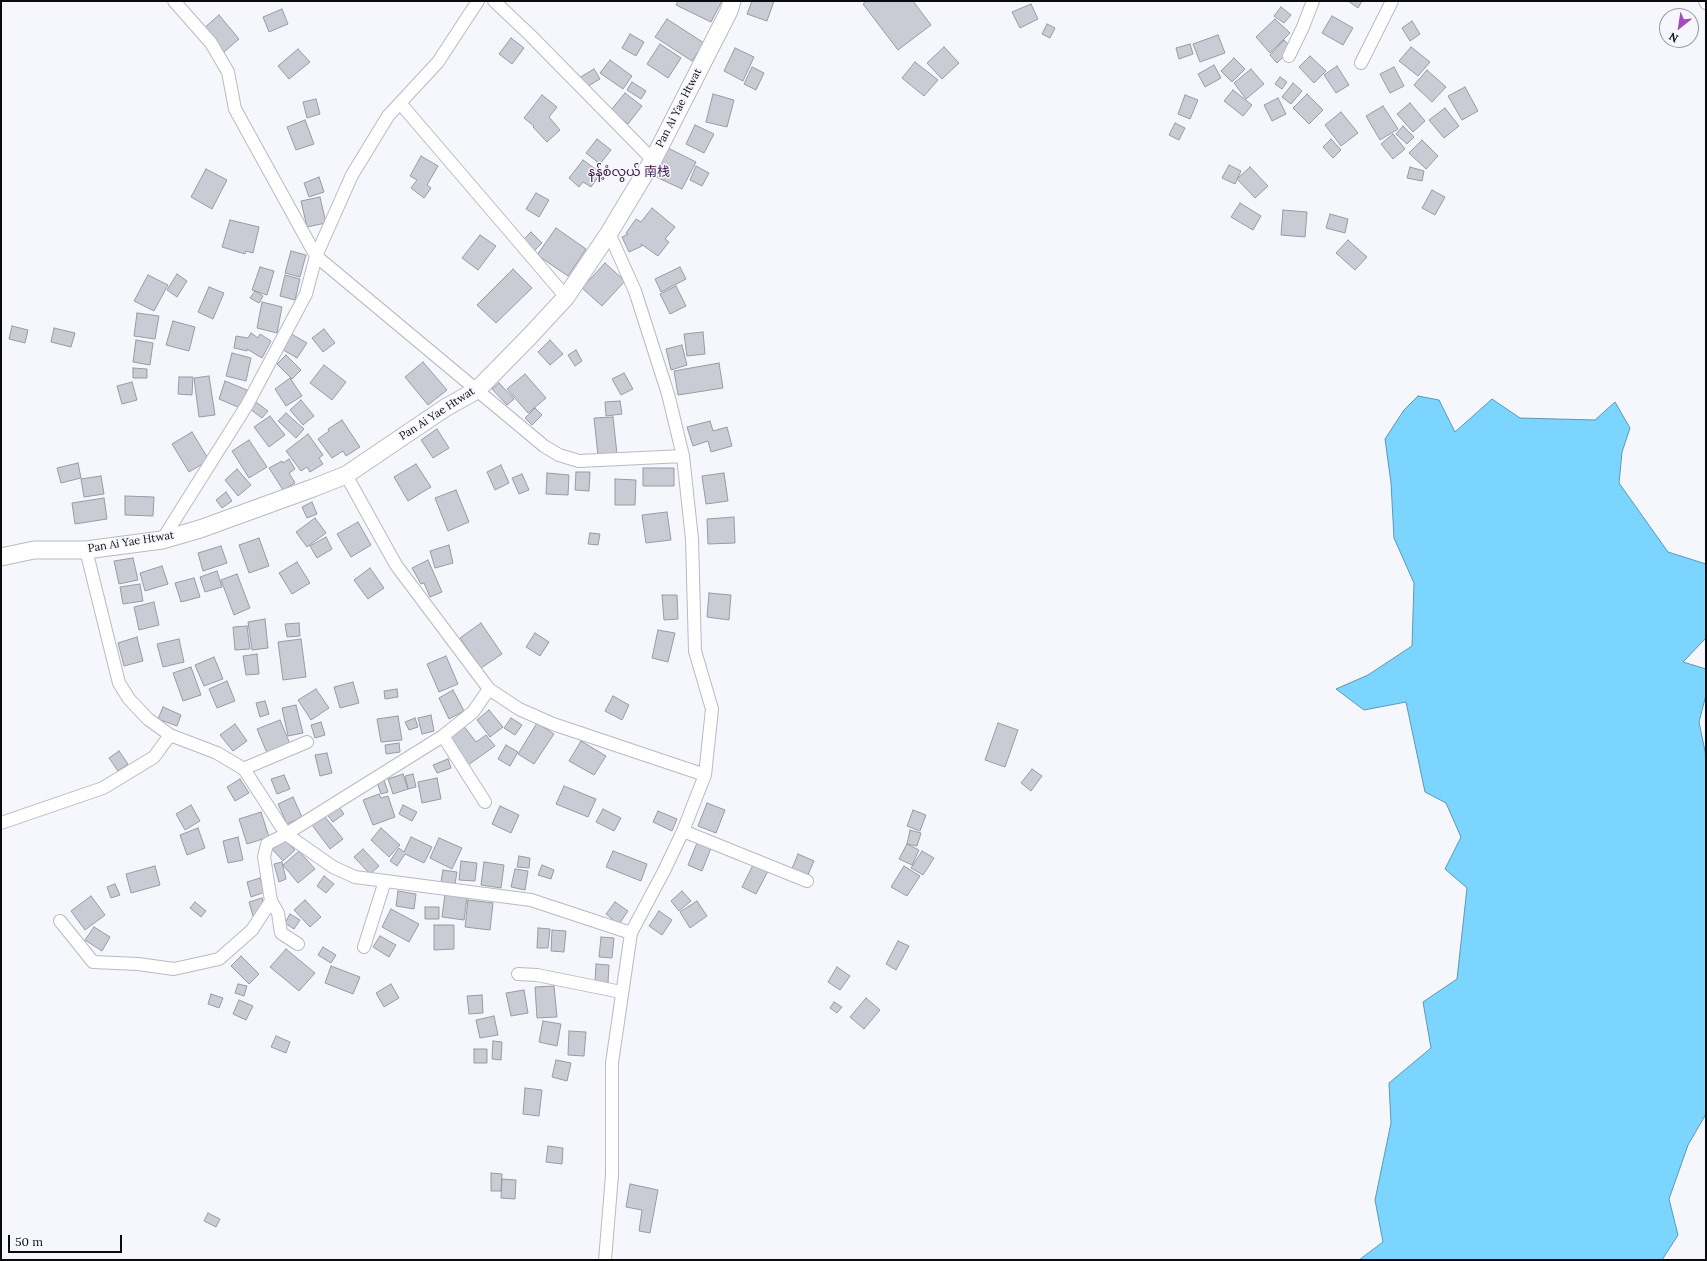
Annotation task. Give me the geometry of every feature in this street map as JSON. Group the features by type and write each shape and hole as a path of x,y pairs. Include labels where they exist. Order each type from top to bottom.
{"street":[{"path":"174,1 211,43 228,72 235,109 316,256 544,446 559,455 579,461 683,456"},
{"path":"162,540 247,405 306,294 316,256 352,175 388,116 438,62 478,1"},
{"path":"494,1 529,34 652,160"},
{"name":"Pan Ai Yae Htwat","path":"1,557 34,550 86,550 162,540 207,527 346,475 445,408 477,390 530,336 566,296 609,233 652,160 730,11 732,1"},
{"path":"1289,56 1303,27 1313,1"},
{"path":"1361,63 1392,1"},
{"path":"400,103 566,296"},
{"path":"605,1260 612,1175 612,1063 621,992 631,933 664,871 683,831 705,775 712,709 695,651 692,539 683,456 668,394 635,291 609,233"},
{"path":"346,475 396,565 489,689 519,709 553,724 705,775"},
{"path":"86,550 119,683 129,699 148,718 170,735 217,753 242,768 286,834 333,867 355,877 531,900 631,933"},
{"path":"298,944 281,933 278,913 271,901 264,857 267,844 286,834 443,736 473,712 489,689"},
{"path":"1,823 103,788 154,757 170,735"},
{"path":"443,736 485,802"},
{"path":"242,768 307,742"},
{"path":"683,831 806,881"},
{"path":"364,947 385,882"},
{"path":"60,921 94,962 138,964 174,969 219,959 252,930 271,901"},
{"path":"518,974 537,975 621,992"}],"water":[{"path":"1418,396 1439,400 1455,432 1492,399 1520,418 1595,420 1615,402 1630,428 1622,452 1619,483 1668,552 1706,564 1706,638 1683,662 1706,669 1706,695 1699,722 1706,756 1706,1114 1688,1145 1669,1199 1678,1235 1662,1260 1359,1260 1383,1242 1375,1200 1391,1123 1389,1083 1431,1048 1423,1002 1457,979 1467,888 1445,869 1461,837 1446,803 1425,792 1406,702 1364,710 1336,689 1368,675 1412,646 1414,583 1394,538 1391,483 1385,439 1404,410"}],"building":[{"path":"678,1 722,1 711,22 676,5"},
{"path":"752,1 774,1 767,21 747,14"},
{"path":"867,1 913,1 931,25 898,50 863,4"},
{"path":"1348,1 1362,1 1358,8"},
{"path":"1031,4 1038,19 1020,28 1012,12"},
{"path":"1281,7 1291,15 1284,23 1274,16"},
{"path":"282,9 288,24 269,32 263,17"},
{"path":"219,15 239,39 224,52 203,29"},
{"path":"1332,16 1353,28 1343,45 1322,33"},
{"path":"667,19 704,43 692,61 655,37"},
{"path":"1275,19 1290,33 1270,53 1256,37"},
{"path":"1412,21 1420,34 1410,41 1402,28"},
{"path":"1047,24 1055,28 1050,38 1042,34"},
{"path":"630,34 644,42 636,56 622,48"},
{"path":"1218,35 1225,53 1200,62 1193,44"},
{"path":"511,38 524,48 512,64 499,54"},
{"path":"1284,40 1292,48 1277,63 1270,55"},
{"path":"660,44 681,58 668,78 647,64"},
{"path":"1190,44 1193,54 1179,59 1176,48"},
{"path":"944,47 959,63 942,79 927,63"},
{"path":"1411,47 1430,62 1418,76 1399,61"},
{"path":"735,48 754,57 743,81 724,71"},
{"path":"298,49 310,62 289,79 278,66"},
{"path":"1310,56 1326,71 1314,83 1299,67"},
{"path":"1234,58 1245,69 1232,82 1221,71"},
{"path":"610,60 632,76 623,89 600,73"},
{"path":"915,62 938,80 924,96 902,78"},
{"path":"1214,65 1221,78 1205,87 1198,74"},
{"path":"1337,66 1349,85 1336,93 1324,75"},
{"path":"752,67 764,73 756,90 744,84"},
{"path":"1394,67 1404,86 1390,93 1380,74"},
{"path":"594,69 600,79 585,88 579,78"},
{"path":"1251,69 1264,84 1246,99 1234,83"},
{"path":"1427,70 1446,87 1432,102 1414,85"},
{"path":"1280,77 1287,82 1282,89 1275,84"},
{"path":"632,82 646,91 641,99 627,90"},
{"path":"1293,83 1302,91 1291,104 1282,97"},
{"path":"1465,87 1478,111 1462,120 1448,96"},
{"path":"1233,90 1252,105 1243,116 1224,101"},
{"path":"625,93 642,106 628,124 611,110"},
{"path":"713,94 734,100 727,127 706,122"},
{"path":"1307,94 1323,110 1309,124 1293,108"},
{"path":"542,95 557,107 549,117 560,130 547,142 533,127 534,126 524,118"},
{"path":"1185,95 1198,100 1190,119 1178,114"},
{"path":"1278,98 1286,114 1272,121 1264,105"},
{"path":"316,99 320,114 307,118 303,102"},
{"path":"1410,103 1425,121 1413,132 1397,114"},
{"path":"1383,106 1398,129 1380,140 1366,116"},
{"path":"1445,108 1459,126 1444,138 1429,120"},
{"path":"1341,112 1358,133 1341,146 1325,125"},
{"path":"305,120 314,144 296,150 287,127"},
{"path":"1175,123 1185,128 1179,140 1169,135"},
{"path":"695,125 714,134 704,153 686,144"},
{"path":"1403,126 1414,137 1407,144 1396,134"},
{"path":"1393,134 1405,149 1393,159 1381,144"},
{"path":"597,139 611,150 600,164 586,153"},
{"path":"1331,139 1341,150 1333,158 1323,147"},
{"path":"1422,140 1438,156 1426,169 1409,153"},
{"path":"668,148 696,162 682,189 654,176"},
{"path":"421,156 438,166 427,185 431,188 424,198 411,188 417,180 410,176"},
{"path":"583,160 601,173 591,187 583,182 579,187 569,178"},
{"path":"1229,165 1241,171 1235,184 1222,178"},
{"path":"696,166 709,173 702,186 690,180"},
{"path":"1250,167 1268,186 1255,198 1237,179"},
{"path":"1410,167 1424,171 1422,181 1407,178"},
{"path":"206,169 227,180 212,209 191,197"},
{"path":"319,177 324,192 309,197 304,183"},
{"path":"1432,190 1445,197 1435,215 1422,208"},
{"path":"536,193 549,200 539,217 526,209"},
{"path":"320,197 326,223 307,227 301,201"},
{"path":"1240,203 1261,216 1253,230 1231,217"},
{"path":"652,208 675,227 665,239 669,242 658,256 641,244 642,246 629,252 622,237 628,234 626,233 636,219 641,222"},
{"path":"1283,210 1307,212 1305,237 1281,235"},
{"path":"1330,214 1348,219 1345,233 1326,228"},
{"path":"230,220 259,227 253,253 246,251 245,254 222,247"},
{"path":"556,228 586,249 568,276 537,255"},
{"path":"531,232 542,243 533,252 522,241"},
{"path":"480,235 496,246 478,270 462,258"},
{"path":"1348,240 1367,257 1355,270 1336,253"},
{"path":"291,251 306,255 300,277 285,273"},
{"path":"605,263 625,281 602,306 582,288"},
{"path":"260,267 274,271 267,295 252,290"},
{"path":"680,267 686,279 661,292 655,279"},
{"path":"513,269 532,288 496,323 477,305"},
{"path":"177,274 187,281 177,297 167,290"},
{"path":"148,275 168,285 154,311 134,301"},
{"path":"285,275 300,279 295,300 280,296"},
{"path":"676,286 686,306 670,314 660,294"},
{"path":"209,287 224,293 213,319 198,312"},
{"path":"255,291 263,296 259,303 250,298"},
{"path":"262,302 282,307 277,333 257,328"},
{"path":"137,313 159,316 155,339 134,336"},
{"path":"173,321 195,327 189,351 166,345"},
{"path":"12,326 28,330 25,343 9,339"},
{"path":"54,328 75,333 71,347 51,342"},
{"path":"324,329 335,343 323,352 312,338"},
{"path":"288,332 307,343 297,358 280,348"},
{"path":"703,332 705,354 687,356 684,334"},
{"path":"251,333 258,338 260,334 271,341 262,358 247,349 247,351 234,348 236,336 248,338"},
{"path":"136,340 153,343 150,365 133,362"},
{"path":"550,340 563,354 550,365 538,352"},
{"path":"682,345 687,365 671,370 666,349"},
{"path":"576,350 582,361 575,366 568,355"},
{"path":"232,353 251,358 246,381 226,376"},
{"path":"286,355 301,370 292,379 277,364"},
{"path":"423,362 447,390 428,405 405,377"},
{"path":"719,363 723,388 678,395 674,371"},
{"path":"324,365 346,382 332,400 310,383"},
{"path":"133,368 147,369 147,378 133,378"},
{"path":"624,373 633,389 621,395 612,379"},
{"path":"525,374 546,398 528,413 507,389"},
{"path":"209,376 215,415 199,417 194,378"},
{"path":"179,377 193,377 192,395 178,394"},
{"path":"290,378 302,396 286,406 275,389"},
{"path":"225,381 247,390 240,408 219,399"},
{"path":"132,382 137,400 122,404 117,386"},
{"path":"499,383 514,399 507,405 492,389"},
{"path":"301,400 314,416 303,425 290,410"},
{"path":"620,401 622,414 606,416 605,402"},
{"path":"256,402 268,411 262,418 250,409"},
{"path":"535,408 542,415 532,425 525,418"},
{"path":"286,413 304,429 296,438 278,421"},
{"path":"270,416 285,435 269,447 254,427"},
{"path":"613,417 617,454 598,456 594,418"},
{"path":"342,420 360,447 346,456 343,451 332,458 318,439 329,431 328,429"},
{"path":"710,421 713,431 727,427 732,446 711,452 708,441 693,446 687,427"},
{"path":"437,429 449,448 433,458 421,440"},
{"path":"192,432 209,460 189,472 172,444"},
{"path":"308,434 323,455 319,458 323,464 310,472 307,467 301,471 286,451"},
{"path":"249,440 267,467 249,478 232,451"},
{"path":"289,459 295,469 289,473 295,483 283,490 269,468"},
{"path":"78,463 81,478 61,483 57,468"},
{"path":"416,464 431,487 408,501 394,477"},
{"path":"501,465 509,483 495,490 487,472"},
{"path":"643,468 674,468 674,486 643,486"},
{"path":"237,469 251,485 238,496 225,480"},
{"path":"576,472 590,472 589,491 575,490"},
{"path":"547,473 569,475 568,495 546,494"},
{"path":"724,473 728,501 706,504 702,476"},
{"path":"522,474 529,490 519,494 512,478"},
{"path":"101,476 104,494 84,497 81,479"},
{"path":"615,479 636,480 635,505 615,505"},
{"path":"456,490 469,522 448,531 435,498"},
{"path":"226,492 232,501 222,508 216,500"},
{"path":"125,496 154,497 153,516 125,515"},
{"path":"104,498 107,519 75,524 72,503"},
{"path":"312,502 317,514 307,518 302,507"},
{"path":"667,512 671,540 646,543 642,515"},
{"path":"734,517 735,543 708,544 707,519"},
{"path":"315,518 326,533 307,547 296,532"},
{"path":"358,522 371,545 351,557 337,534"},
{"path":"590,533 600,534 598,545 588,544"},
{"path":"326,537 332,549 317,558 310,546"},
{"path":"259,538 269,566 249,573 239,545"},
{"path":"449,545 453,563 435,568 430,551"},
{"path":"221,546 227,563 203,571 198,553"},
{"path":"133,558 138,580 119,584 114,561"},
{"path":"428,560 442,592 430,597 424,583 421,584 412,568"},
{"path":"297,562 310,583 292,594 279,573"},
{"path":"162,566 168,584 145,591 140,573"},
{"path":"370,568 384,588 368,599 354,580"},
{"path":"217,571 222,587 205,592 200,577"},
{"path":"237,574 250,608 234,615 221,580"},
{"path":"194,578 200,597 181,602 175,583"},
{"path":"140,584 143,601 123,604 120,587"},
{"path":"709,593 731,595 729,620 707,617"},
{"path":"662,595 677,595 678,619 664,620"},
{"path":"154,602 159,625 139,630 134,607"},
{"path":"265,619 268,648 252,650 248,622"},
{"path":"299,623 300,636 287,637 285,624"},
{"path":"481,623 502,654 481,668 460,638"},
{"path":"247,626 250,649 235,650 233,627"},
{"path":"658,630 675,633 668,662 652,658"},
{"path":"535,633 549,642 540,656 526,647"},
{"path":"137,637 143,661 124,666 118,643"},
{"path":"179,639 184,662 163,667 157,644"},
{"path":"301,639 306,677 283,680 278,642"},
{"path":"257,654 259,674 246,675 243,656"},
{"path":"446,656 458,684 439,692 427,664"},
{"path":"214,657 223,679 204,686 195,665"},
{"path":"191,667 201,695 183,701 173,673"},
{"path":"227,681 235,701 217,708 209,689"},
{"path":"353,682 359,703 340,708 334,687"},
{"path":"316,689 329,708 311,720 298,700"},
{"path":"397,689 398,697 385,699 384,691"},
{"path":"453,690 464,711 449,719 439,698"},
{"path":"613,696 629,705 622,720 605,711"},
{"path":"265,701 269,714 260,717 256,703"},
{"path":"296,705 303,733 288,736 282,708"},
{"path":"163,707 181,715 177,726 158,719"},
{"path":"489,710 503,727 490,737 477,720"},
{"path":"431,715 434,731 422,734 418,718"},
{"path":"398,716 402,740 381,742 377,719"},
{"path":"415,718 418,727 409,730 405,722"},
{"path":"511,718 522,725 515,735 504,728"},
{"path":"280,720 290,744 267,753 257,729"},
{"path":"321,722 325,735 315,738 311,725"},
{"path":"537,723 554,734 534,764 518,754"},
{"path":"998,723 1018,730 1005,767 985,760"},
{"path":"235,724 247,741 233,751 220,735"},
{"path":"463,725 476,742 486,735 495,746 468,765 449,735"},
{"path":"581,741 606,756 594,775 569,761"},
{"path":"399,743 400,752 386,754 385,745"},
{"path":"506,745 518,752 510,766 498,759"},
{"path":"119,751 128,764 118,771 109,758"},
{"path":"327,753 332,773 320,776 315,755"},
{"path":"448,759 451,768 437,773 433,765"},
{"path":"1032,769 1042,776 1031,791 1021,783"},
{"path":"403,774 408,789 393,794 388,779"},
{"path":"413,774 416,787 408,789 405,776"},
{"path":"284,775 290,789 277,794 271,779"},
{"path":"437,778 441,799 422,803 418,782"},
{"path":"240,779 249,793 235,801 227,787"},
{"path":"384,780 388,792 381,794 377,782"},
{"path":"564,786 596,799 588,817 556,804"},
{"path":"379,794 381,798 388,796 395,817 373,825 363,800"},
{"path":"293,797 302,817 287,824 278,804"},
{"path":"336,803 344,814 333,822 325,812"},
{"path":"707,803 725,810 716,833 698,826"},
{"path":"191,805 200,821 185,830 176,814"},
{"path":"403,805 417,812 412,821 399,814"},
{"path":"500,806 519,815 511,833 492,824"},
{"path":"603,809 621,818 614,831 596,822"},
{"path":"913,810 926,815 920,831 907,826"},
{"path":"658,811 677,819 672,831 653,822"},
{"path":"261,812 269,837 247,844 239,819"},
{"path":"321,812 343,839 330,849 309,821"},
{"path":"198,828 205,848 187,855 180,835"},
{"path":"381,828 400,845 389,857 371,840"},
{"path":"910,830 921,833 917,846 907,844"},
{"path":"238,837 243,860 228,863 223,841"},
{"path":"411,837 432,847 424,863 405,854 397,866 390,861 399,848 404,852"},
{"path":"439,838 462,848 452,869 430,858"},
{"path":"284,839 295,850 283,861 272,849"},
{"path":"697,843 711,848 702,871 688,865"},
{"path":"907,844 919,850 912,865 899,859"},
{"path":"363,849 379,866 370,874 354,857"},
{"path":"299,851 315,869 298,883 283,865"},
{"path":"613,851 647,864 641,881 606,867"},
{"path":"922,851 934,858 923,875 911,868"},
{"path":"798,854 814,861 807,877 791,871"},
{"path":"519,856 530,858 529,868 517,867"},
{"path":"461,861 477,863 475,881 459,880"},
{"path":"282,862 286,879 279,882 274,864"},
{"path":"484,862 504,865 501,888 481,885"},
{"path":"754,863 768,871 756,894 742,887"},
{"path":"542,865 554,870 551,879 538,875"},
{"path":"155,866 160,885 131,893 126,874"},
{"path":"904,866 920,876 907,896 891,887"},
{"path":"515,869 528,871 525,890 511,887"},
{"path":"443,870 457,872 455,884 441,882"},
{"path":"324,876 334,884 326,893 317,886"},
{"path":"260,878 265,892 251,897 247,882"},
{"path":"115,884 120,895 111,898 107,887"},
{"path":"398,891 416,894 414,909 396,906"},
{"path":"682,891 691,901 679,911 671,901"},
{"path":"445,894 467,897 464,920 442,917"},
{"path":"91,896 105,915 85,930 71,911"},
{"path":"262,898 266,913 253,916 249,902"},
{"path":"305,900 321,917 310,927 294,910"},
{"path":"468,900 493,903 490,930 465,927"},
{"path":"697,901 707,916 690,928 680,912"},
{"path":"195,902 206,911 201,917 190,908"},
{"path":"615,902 628,911 619,924 606,914"},
{"path":"425,907 439,907 439,919 425,919"},
{"path":"391,909 419,924 409,942 382,927"},
{"path":"659,911 672,920 662,935 649,926"},
{"path":"290,914 300,920 294,929 285,923"},
{"path":"434,925 454,925 454,949 434,950"},
{"path":"94,927 110,937 102,951 85,940"},
{"path":"538,928 550,929 548,948 537,948"},
{"path":"552,930 566,931 564,952 551,951"},
{"path":"380,936 396,945 389,957 373,947"},
{"path":"601,937 614,938 612,958 599,957"},
{"path":"898,941 909,946 896,970 886,964"},
{"path":"323,947 336,955 331,963 318,955"},
{"path":"286,949 315,973 299,991 270,967"},
{"path":"241,956 259,974 249,984 231,966"},
{"path":"596,964 609,965 608,983 595,982"},
{"path":"331,966 360,977 353,994 325,983"},
{"path":"837,967 850,976 840,990 828,982"},
{"path":"238,984 247,986 244,996 235,993"},
{"path":"391,984 399,998 384,1007 376,993"},
{"path":"554,986 557,1017 537,1018 535,987"},
{"path":"524,990 528,1013 511,1016 506,993"},
{"path":"211,994 223,998 219,1008 208,1004"},
{"path":"482,995 483,1013 469,1014 467,996"},
{"path":"866,998 880,1010 864,1029 850,1017"},
{"path":"239,1000 253,1006 246,1020 233,1014"},
{"path":"834,1002 842,1007 837,1013 830,1008"},
{"path":"494,1016 498,1035 480,1038 476,1020"},
{"path":"543,1021 561,1024 557,1046 539,1042"},
{"path":"569,1031 586,1032 584,1056 568,1055"},
{"path":"276,1036 290,1042 286,1053 271,1047"},
{"path":"493,1041 502,1042 501,1060 492,1059"},
{"path":"474,1049 487,1049 487,1063 474,1063"},
{"path":"556,1060 571,1063 567,1081 552,1077"},
{"path":"525,1088 542,1090 539,1116 523,1114"},
{"path":"548,1146 563,1148 562,1164 546,1162"},
{"path":"491,1173 502,1174 501,1191 491,1191"},
{"path":"502,1179 516,1180 515,1199 501,1198"},
{"path":"630,1184 658,1190 650,1233 639,1231 642,1210 626,1207"},
{"path":"208,1213 220,1219 216,1227 204,1221"}],"district":[{"name":"နန့်စံလွယ် 南栈","path":"629,172"}]}
